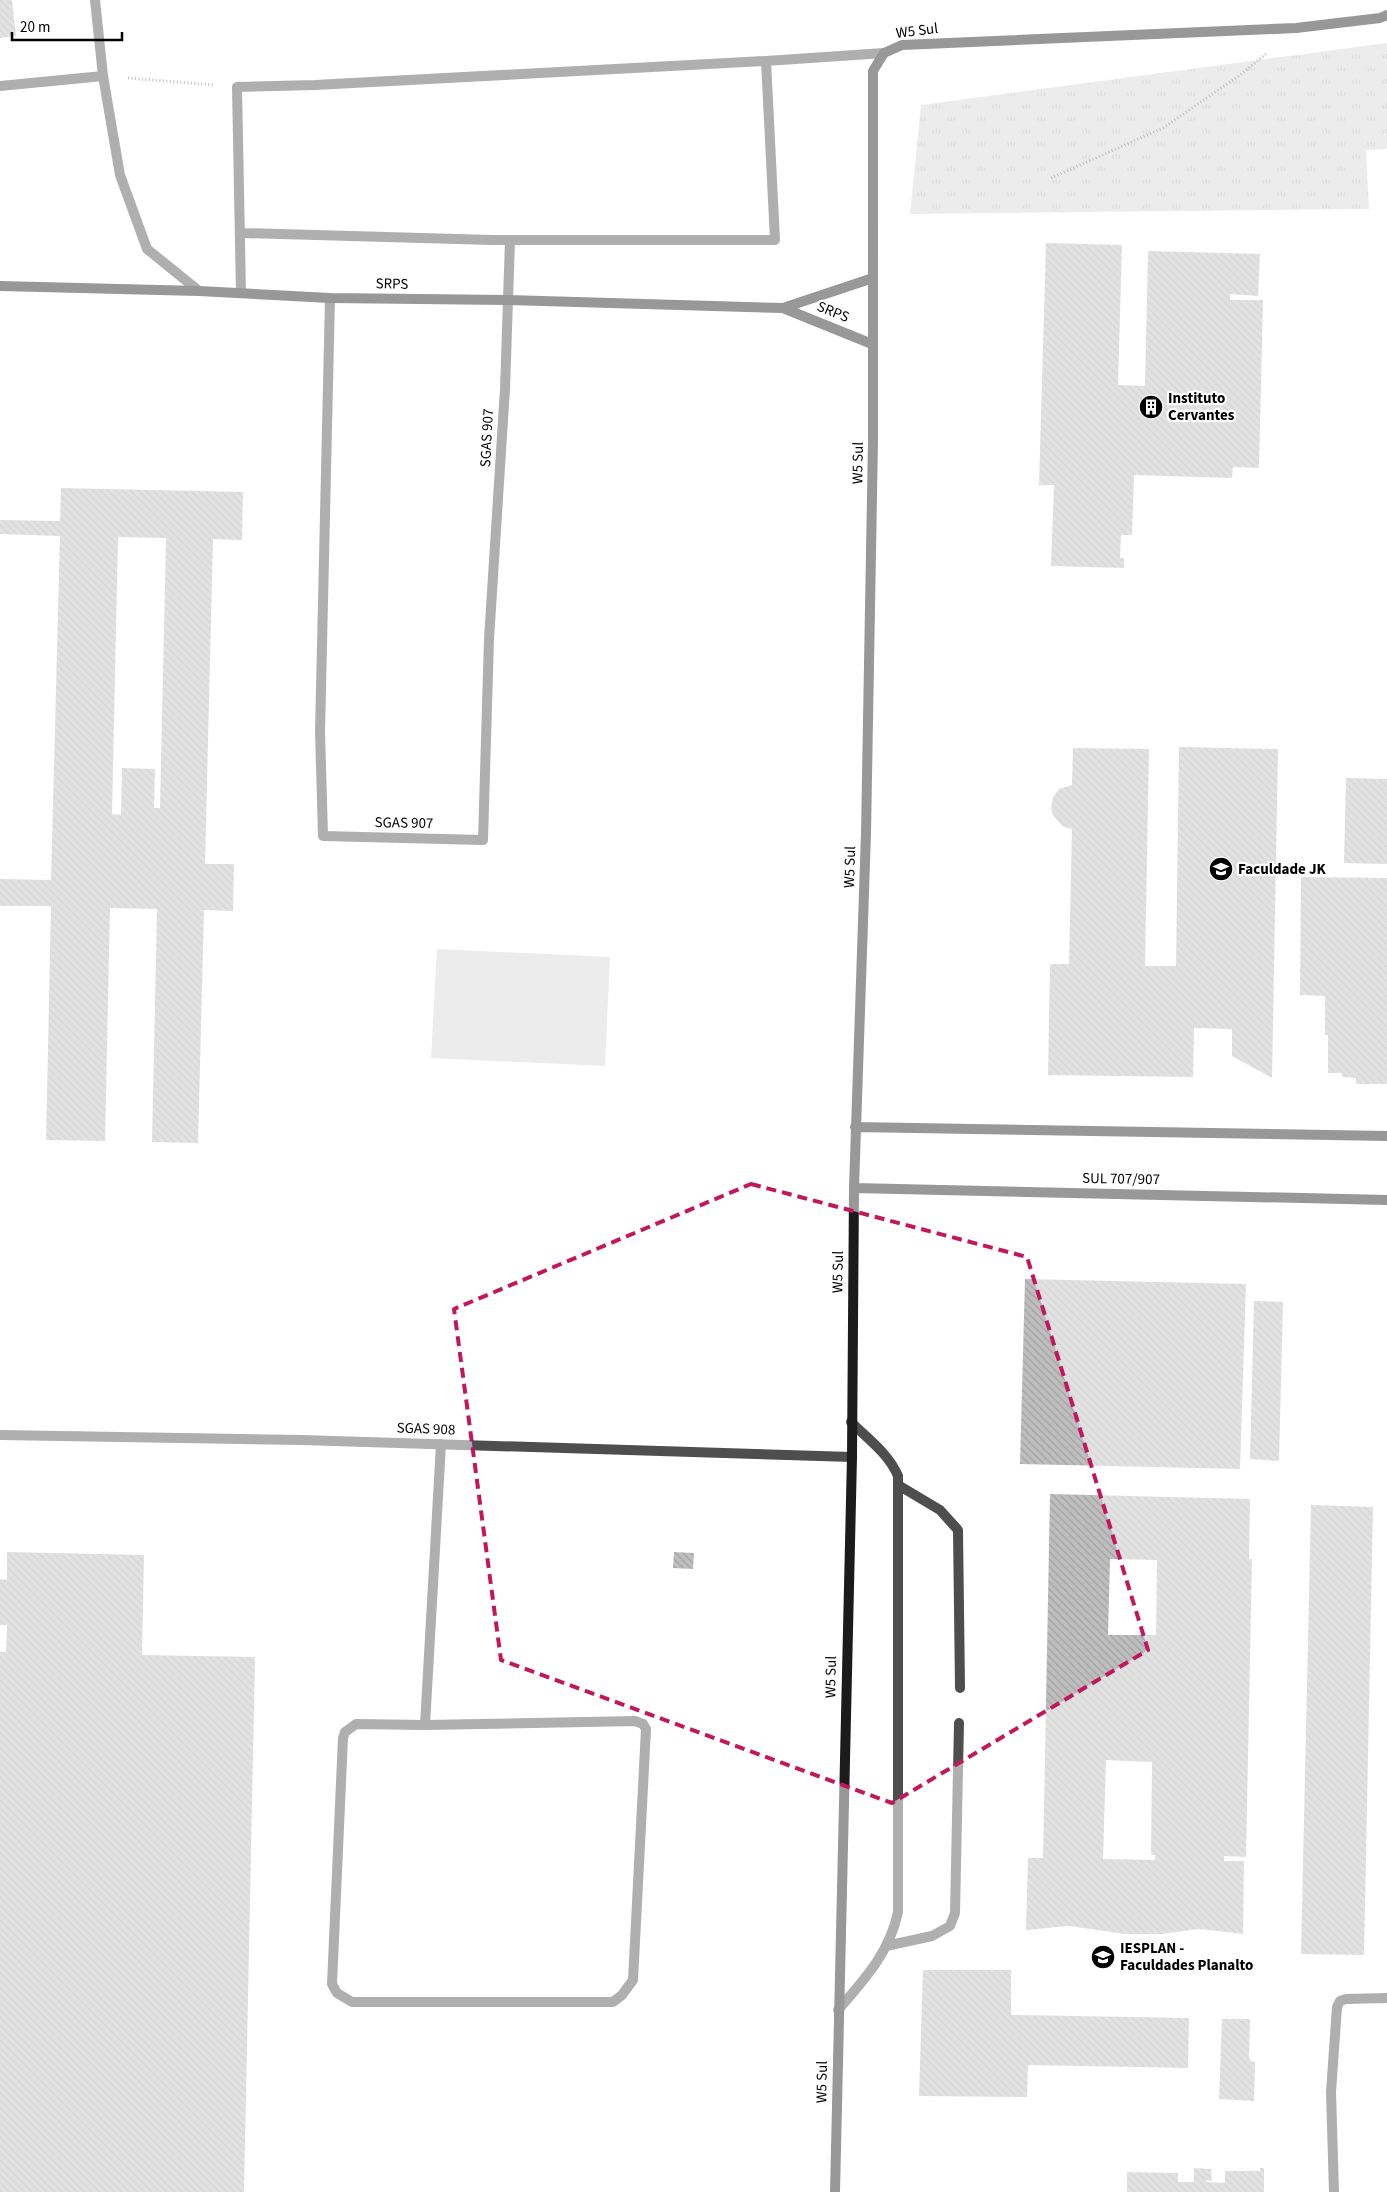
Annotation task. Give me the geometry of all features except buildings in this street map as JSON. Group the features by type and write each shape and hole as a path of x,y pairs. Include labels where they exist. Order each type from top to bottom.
{"main road":[{"name":"W5 Sul","path":"835,2192 852,1457 854,1188 866,833 873,440 873,71 884,52 902,45 1296,28 1380,18 1387,15"},
{"name":"SRPS","path":"0,286 241,293 330,298 507,300 783,308 872,278"},
{"name":"SRPS","path":"783,308 872,344"},
{"path":"856,1127 1387,1136"},
{"name":"SUL 707/907","path":"854,1188 1387,1200"}],"lane":[{"path":"95,0 103,76 120,175 148,250 199,292"},
{"path":"241,293 237,87 316,85 766,61 884,52"},
{"path":"241,233 321,237 510,240 775,240 766,61"},
{"path":"0,86 103,76"},
{"path":"507,300 510,240"},
{"name":"SGAS 907","path":"330,298 320,732 323,836 483,840 489,639 504,399 507,300"},
{"path":"838,2010 872,1971 894,1930 898,1912 898,1476 893,1464 851,1422"},
{"name":"SGAS 908","path":"0,1435 441,1444 852,1457"},
{"path":"425,1725 441,1444"},
{"path":"898,1485 940,1510 958,1530 960,1688"},
{"path":"635,1721 643,1724 646,1729 633,1980 622,1996 613,2002 352,2002 337,1993 332,1984 343,1738 345,1732 356,1724 425,1725 635,1721"},
{"path":"886,1946 932,1936 950,1926 955,1913 960,1723"},
{"path":"1334,2192 1331,2092 1337,2007 1340,2001 1346,1999 1387,1998"}],"path":[{"path":"1051,178 1163,128 1240,75 1296,28"},
{"path":"103,76 237,87"}],"highlighted area":[{"path":"751,1184 1027,1257 1148,1650 892,1803 501,1660 454,1309"}],"green space":[{"path":"1387,43 1387,149 1366,150 1369,209 910,214 921,105"},
{"path":"437,949 610,957 605,1066 431,1058"}],"place":[{"name":"Instituto Cervantes","path":"1151,407"},
{"name":"Faculdade JK","path":"1221,869"},
{"name":"IESPLAN - Faculdades Planalto","path":"1103,1957"}]}
